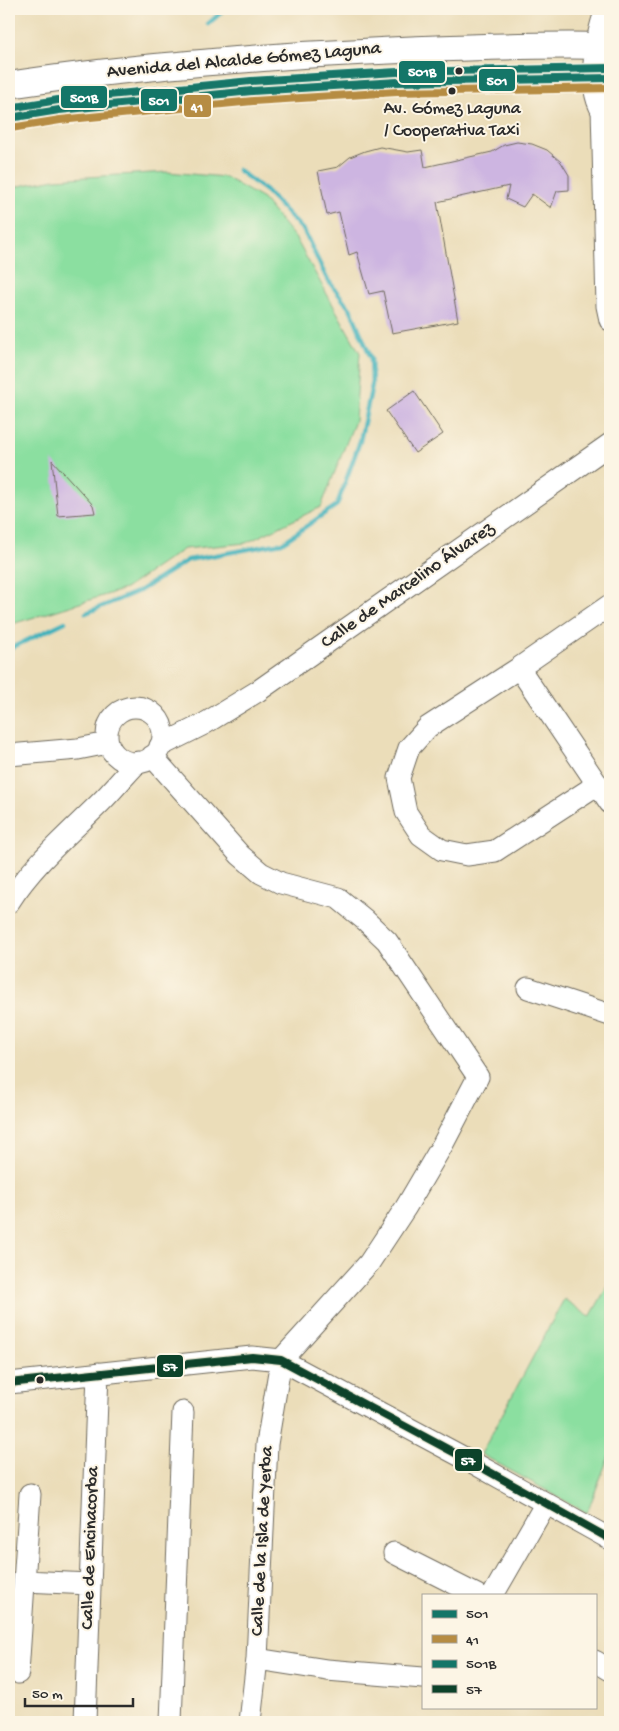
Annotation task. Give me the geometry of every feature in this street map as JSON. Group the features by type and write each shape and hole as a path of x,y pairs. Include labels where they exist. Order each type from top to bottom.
{"main road":[{"path":"570,46 589,25 608,9"},
{"path":"606,112 598,95 604,78 602,29 608,9"},
{"name":"Avenida del Alcalde Gómez Laguna","path":"9,85 63,77 232,60 395,49 604,46"},
{"name":"Avenida del Alcalde Gómez Laguna","path":"9,118 59,110 252,91 398,82 604,78"}],"street":[{"path":"606,112 606,306 610,320"},
{"name":"Calle de Marcelino Álvarez","path":"9,755 70,750 140,749 204,724 258,691 610,444"},
{"path":"598,784 494,851 467,855 442,850 421,834 406,812 399,778 410,748 428,727 607,609"},
{"path":"519,668 610,803"},
{"path":"9,902 17,889 55,845 119,782 140,749 240,855 261,874 281,883 338,898 387,941 478,1077 443,1144 406,1207 369,1263 281,1360"},
{"path":"528,988 610,1015"},
{"path":"9,1383 252,1357 281,1360 610,1539"},
{"name":"Calle de la Isla de Yerba","path":"250,1722 257,1659 265,1473 270,1422 281,1360"},
{"name":"Calle de Encinacorba","path":"85,1722 98,1373"},
{"path":"171,1722 183,1412"},
{"path":"18,1673 30,1494"},
{"path":"494,1594 546,1503"},
{"path":"394,1553 475,1594"},
{"path":"24,1581 90,1584"},
{"path":"257,1659 327,1670 422,1678"},
{"path":"596,1662 610,1670"}],"green space":[{"path":"167,172 225,177 263,199 296,239 360,353 355,421 321,507 246,543 184,549 125,589 9,625 9,188 55,179"},
{"path":"610,1282 610,1453 587,1513 481,1454 564,1299 590,1317"}],"building":[{"path":"517,142 532,144 547,150 561,162 569,175 569,190 557,191 551,208 532,194 523,207 506,199 509,186 437,202 458,321 392,333 383,291 369,294 357,252 349,255 339,212 327,215 318,171 338,167 350,157 380,147 408,152 422,150 425,167 492,152 504,145"},
{"path":"414,391 443,434 415,453 386,411"},
{"path":"52,460 93,505 95,513 58,516"}],"waterway":[{"path":"208,24 225,9"},
{"path":"86,613 139,591 188,560 282,543 337,505 360,441 372,385 371,358 351,310 327,279 304,231 267,192 238,170"},
{"path":"9,649 65,622"}],"transit line":[{"name":"501B","path":"9,108 58,100 251,81 397,72 610,68"},
{"name":"501","path":"9,118 59,110 252,91 397,82 610,78"},
{"name":"41","path":"11,128 60,120 253,101 397,92 610,88"},
{"name":"57","path":"9,1383 252,1357 281,1360 470,1461 610,1539"}],"place":[{"name":"Av. Gómez Laguna / Cooperativa Taxi","path":"452,91"}]}
